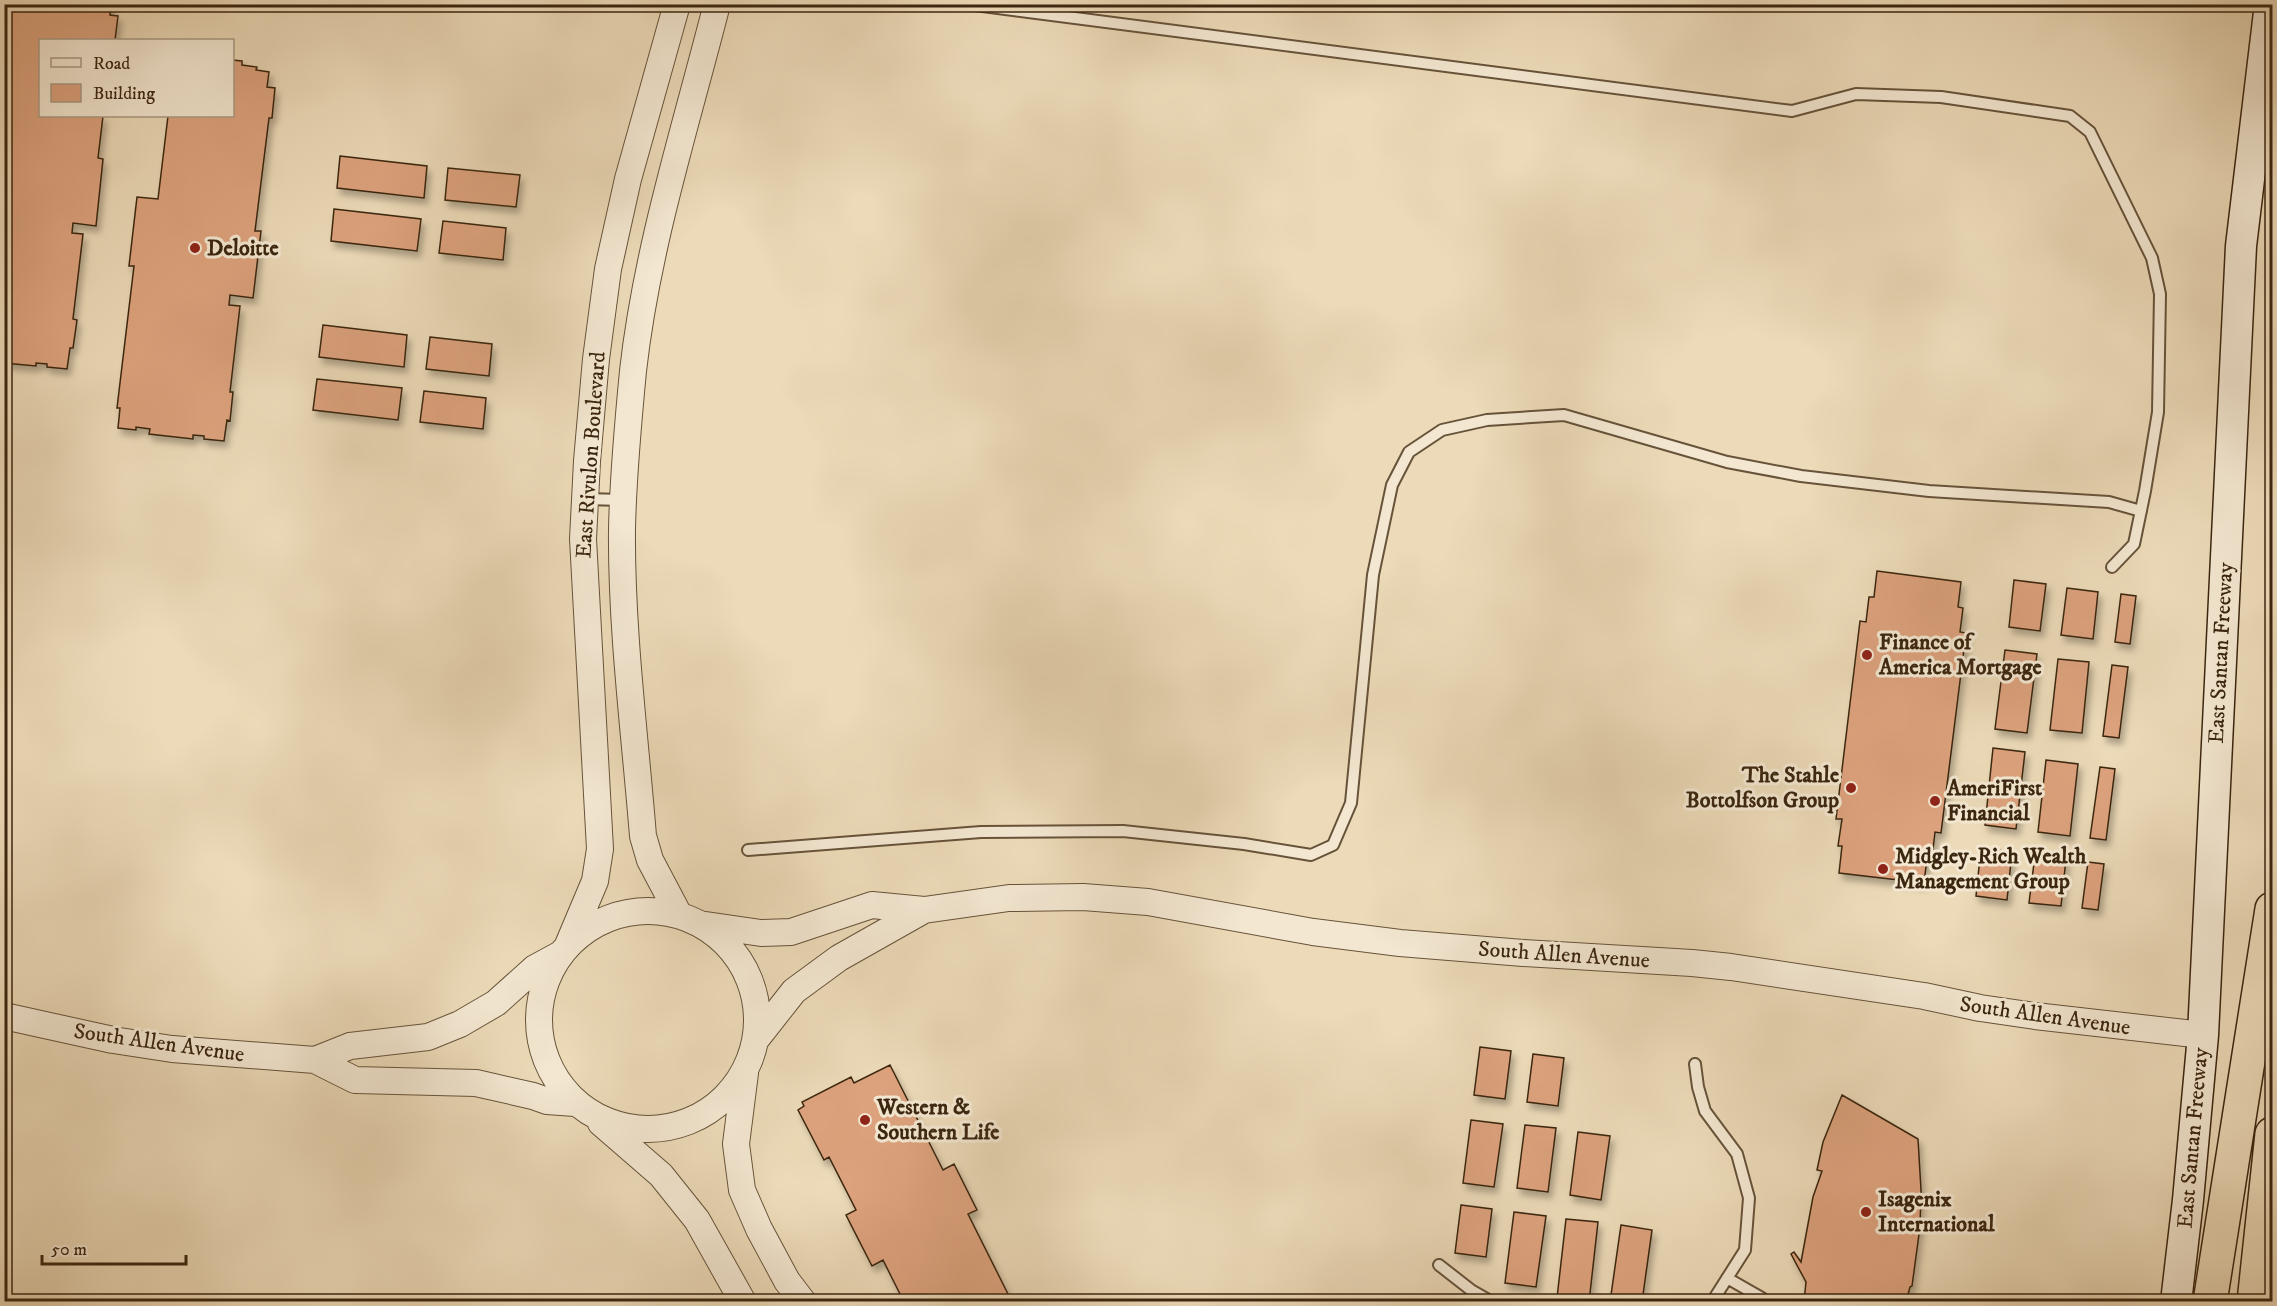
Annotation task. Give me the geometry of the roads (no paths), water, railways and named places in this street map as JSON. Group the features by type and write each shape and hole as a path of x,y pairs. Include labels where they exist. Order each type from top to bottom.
{"highway":[{"path":"2210,1302 2272,909"},
{"path":"2254,1302 2272,1134"}],"main road":[{"name":"East Santan Freeway","path":"2176,1302 2203,1035 2241,246 2270,4"}],"street":[{"name":"East Rivulon Boulevard","path":"583,1108 554,1076 541,1044 539,1009 548,976 564,950 594,881 600,849 595,723 583,538 596,359 608,269 628,179 677,4"},
{"name":"East Rivulon Boulevard","path":"678,913 650,860 643,836 626,619 623,500 634,369 648,278 673,167 717,4"},
{"name":"South Allen Avenue","path":"315,1060 351,1046 428,1037 460,1024 496,1003 535,968 564,950 590,927 617,914 647,909 678,913 706,926 761,933 791,932 872,905 924,910 1009,897 1083,897 1148,902 1313,932 1400,943 1720,966 1837,982 2035,1016 2203,1035"},
{"name":"South Allen Avenue","path":"757,1038 794,991 839,958 924,910"},
{"path":"706,926 731,946 748,974 757,1005 757,1038 745,1072 736,1144 742,1190 783,1273 803,1302"},
{"name":"South Allen Avenue","path":"4,1016 112,1040 172,1049 315,1060 355,1080 476,1083 583,1108"},
{"path":"583,1108 623,1127 659,1130 693,1120 723,1101 745,1072"},
{"path":"583,1108 661,1175 697,1220 743,1302"}],"lane":[{"path":"967,4 1792,111 1856,94 1941,97 2070,116 2090,132 2152,258 2160,294 2158,412 2141,511 2134,544 2112,567"},
{"path":"748,850 981,832 1123,831 1244,844 1311,855 1333,846 1351,804 1373,575 1392,485 1409,452 1442,430 1487,420 1564,415 1727,462 1801,476 1929,491 2109,502 2141,511"},
{"path":"585,499 623,500"},
{"path":"1695,1064 1698,1087 1705,1111 1737,1155 1749,1198 1745,1250 1712,1302"},
{"path":"1439,1265 1471,1290 1492,1302"},
{"path":"1727,1278 1762,1298"}],"place":[{"name":"Deloitte","path":"195,248"},
{"name":"Finance of America Mortgage","path":"1867,655"},
{"name":"The Stahle Bottolfson Group","path":"1851,788"},
{"name":"AmeriFirst Financial","path":"1935,801"},
{"name":"Midgley-Rich Wealth Management Group","path":"1883,869"},
{"name":"Western & Southern Life","path":"865,1120"},
{"name":"Isagenix International","path":"1866,1212"}]}
